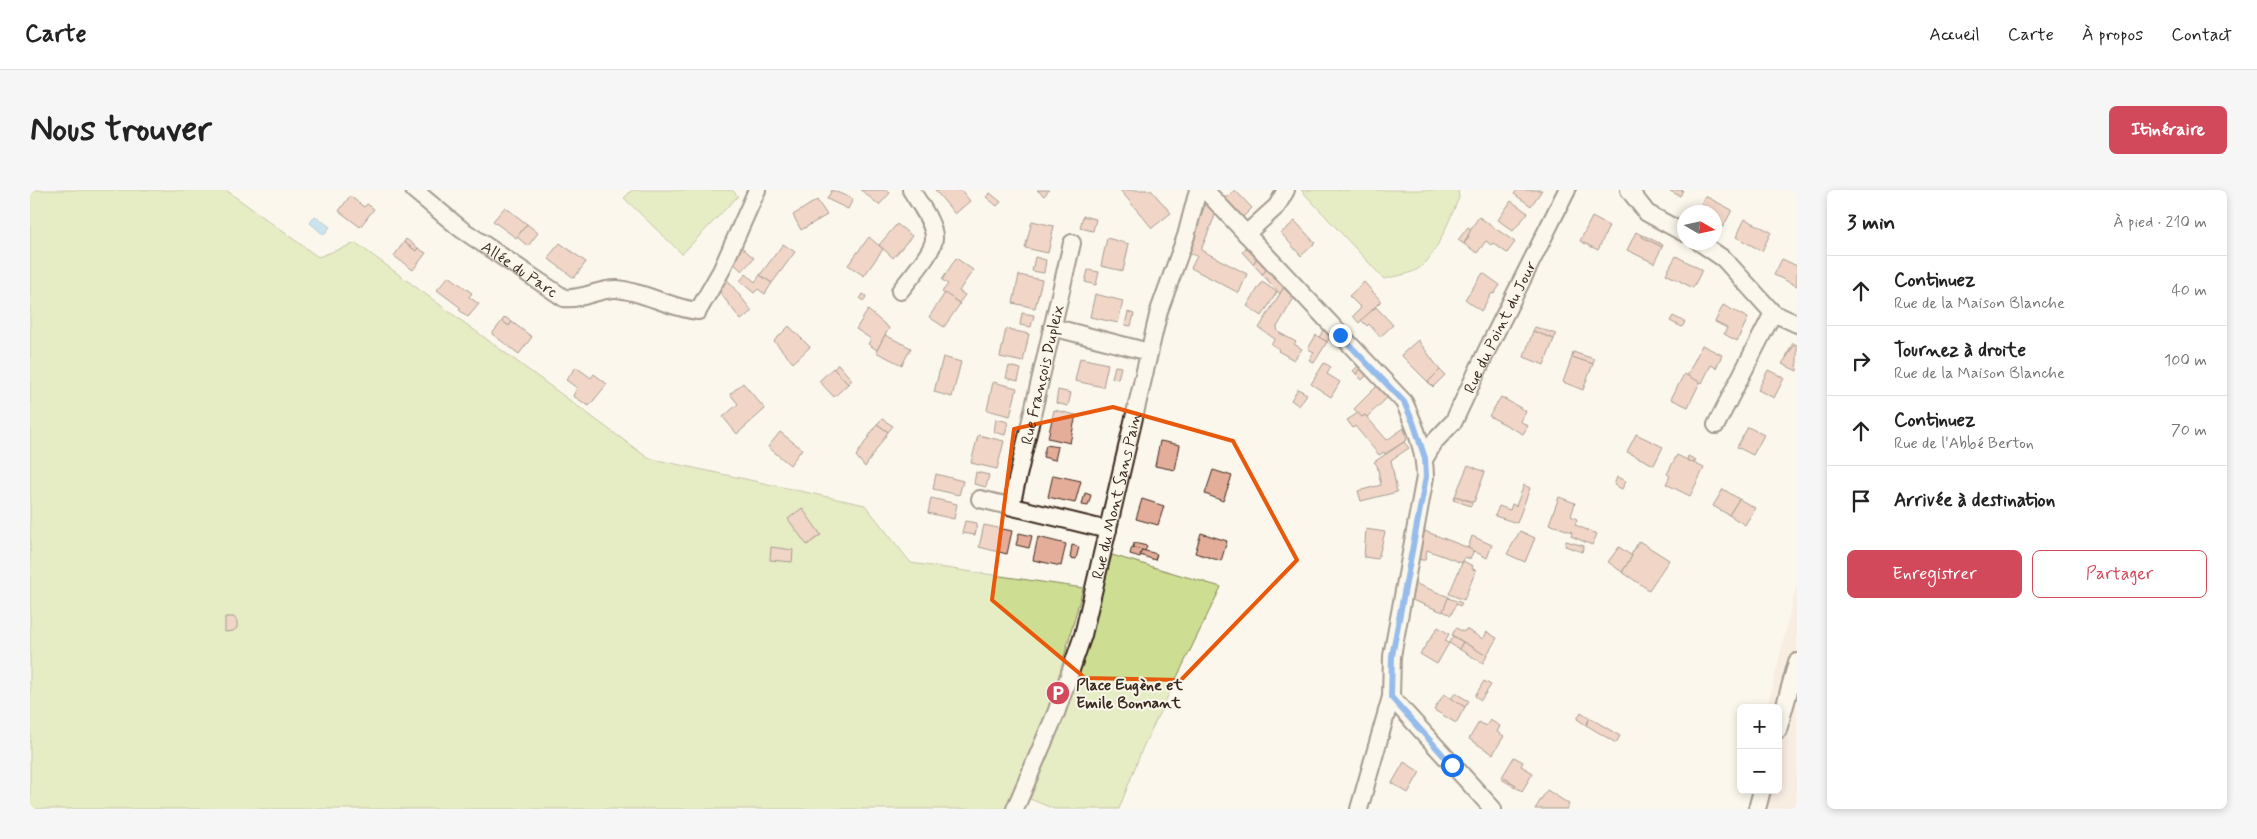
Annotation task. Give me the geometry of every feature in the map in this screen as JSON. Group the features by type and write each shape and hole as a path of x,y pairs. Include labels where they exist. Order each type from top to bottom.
{"street":[{"name":"Allée du Parc","path":"414,190 461,229 564,298 575,299 613,289 628,290 686,310 698,311 721,271 757,190"},
{"path":"900,291 932,247 934,238 928,221 911,190"},
{"name":"Rue du Mont Sans Pain","path":"1018,803 1056,713 1080,643 1159,311 1186,236 1198,190"},
{"path":"1205,190 1404,402 1425,458 1426,477 1392,656 1391,697 1358,809"},
{"path":"1246,234 1277,206 1286,190"},
{"name":"Rue du Point du Jour","path":"1425,458 1435,441 1454,421 1488,348 1567,190"},
{"path":"1629,190 1647,213 1677,229"},
{"name":"Rue François Dupleix","path":"1011,506 1072,243"},
{"path":"1711,250 1724,259 1773,313 1797,324"},
{"path":"1716,425 1773,313"},
{"path":"1052,326 1150,352"},
{"path":"980,498 1108,530"},
{"path":"1782,716 1797,662"},
{"path":"1391,697 1493,809"},
{"path":"1757,809 1761,794"}],"highlighted area":[{"path":"1113,407 1233,441 1297,560 1181,680 1085,678 992,600 1014,429"}],"shaded area":[{"path":"1797,582 1797,809 1749,809 1751,794 1782,794 1782,704 1768,704"}],"green space":[{"path":"30,190 226,190 318,257 356,243 648,458 865,505 911,563 1083,588 1049,712 1008,809 30,809"},
{"path":"632,190 732,190 738,196 682,254 624,198"},
{"path":"1301,190 1458,190 1459,198 1437,247 1425,264 1410,273 1384,279"},
{"path":"1112,555 1221,587 1143,747 1119,809 1054,809 1030,799 1064,715 1090,637"}],"water":[{"path":"315,216 330,227 324,235 310,223"}],"building":[{"path":"832,190 853,199 848,209 827,199"},
{"path":"861,190 886,190 890,193 879,205"},
{"path":"935,190 961,190 970,201 955,214"},
{"path":"1037,190 1049,190 1044,196"},
{"path":"1120,190 1151,190 1171,213 1152,228"},
{"path":"1235,190 1252,208 1242,218 1224,199"},
{"path":"1517,190 1542,190 1531,206 1514,194"},
{"path":"1668,190 1683,190 1680,196"},
{"path":"990,193 1001,202 997,206 986,197"},
{"path":"350,196 364,207 367,204 374,209 360,227 339,211"},
{"path":"1705,196 1732,210 1723,227 1722,205 1700,205"},
{"path":"817,200 827,215 801,230 793,215"},
{"path":"1511,201 1528,213 1513,231 1498,220"},
{"path":"1206,202 1216,213 1201,250 1247,274 1239,293 1191,268 1197,256 1187,253"},
{"path":"505,207 527,224 516,238 493,221"},
{"path":"1083,216 1096,219 1093,231 1080,228"},
{"path":"1479,217 1515,242 1507,253 1493,243 1491,245 1486,241 1477,253 1464,244 1469,236 1467,234"},
{"path":"1592,217 1609,226 1598,250 1580,241"},
{"path":"1745,219 1771,232 1762,251 1736,237"},
{"path":"1032,221 1054,226 1048,253 1025,248"},
{"path":"1295,221 1315,243 1301,256 1281,233"},
{"path":"527,224 538,233 528,246 517,237"},
{"path":"897,224 912,236 893,258 879,245"},
{"path":"1468,227 1471,229 1464,244 1458,240"},
{"path":"1636,232 1662,247 1654,263 1627,250"},
{"path":"1643,235 1663,245 1662,247 1642,237"},
{"path":"869,237 883,249 864,276 848,265"},
{"path":"1107,238 1129,244 1123,271 1101,266"},
{"path":"406,239 418,248 416,251 404,242"},
{"path":"404,242 416,251 418,248 426,253 413,270 394,256"},
{"path":"560,243 586,262 574,278 550,260 549,256"},
{"path":"783,244 795,252 772,283 760,275"},
{"path":"739,245 754,258 742,271 732,262"},
{"path":"1247,247 1257,258 1253,264 1242,252"},
{"path":"1676,256 1702,270 1693,288 1666,274"},
{"path":"1035,257 1046,260 1044,273 1032,271"},
{"path":"956,258 973,270 959,291 965,295 959,303 942,292 948,284 942,280"},
{"path":"1257,258 1268,269 1262,274 1253,264"},
{"path":"1782,259 1797,266 1797,286 1774,275"},
{"path":"1268,269 1284,287 1280,294 1262,274"},
{"path":"1088,270 1099,272 1096,285 1085,282"},
{"path":"1483,273 1500,285 1494,294 1492,293 1481,311 1465,299"},
{"path":"746,274 755,282 760,275 772,283 765,294 758,289 754,293 740,281"},
{"path":"1019,275 1042,280 1035,308 1013,303"},
{"path":"449,276 472,293 469,297 479,304 468,317 459,310 461,308 437,290"},
{"path":"726,278 752,311 741,320 718,290"},
{"path":"1262,282 1277,292 1262,316 1247,306"},
{"path":"1364,282 1381,301 1359,323 1353,316 1361,308 1349,296"},
{"path":"1284,287 1294,298 1277,327 1278,332 1296,342 1294,344 1302,349 1294,360 1278,351 1279,349 1271,344 1275,339 1259,328"},
{"path":"945,293 960,304 944,327 929,317"},
{"path":"863,294 866,296 864,301 860,299"},
{"path":"1095,294 1123,301 1118,323 1090,317"},
{"path":"1723,305 1748,318 1737,341 1724,334 1727,328 1715,322"},
{"path":"1376,307 1393,325 1380,337 1369,324 1367,326 1361,320"},
{"path":"868,310 889,328 877,350 868,344 871,339 856,329"},
{"path":"1128,312 1134,314 1131,326 1125,325"},
{"path":"1022,313 1034,315 1031,327 1020,325"},
{"path":"1673,316 1685,322 1682,327 1670,321"},
{"path":"505,317 512,322 509,326 502,321"},
{"path":"502,321 509,326 512,322 532,337 519,354 492,334"},
{"path":"789,326 810,347 793,363 774,341"},
{"path":"1535,327 1556,334 1554,339 1533,331"},
{"path":"1006,329 1029,334 1023,362 1000,357"},
{"path":"1324,330 1330,337 1327,342 1319,337"},
{"path":"1533,331 1554,339 1544,365 1524,357"},
{"path":"885,335 911,348 902,365 876,352"},
{"path":"1316,335 1327,342 1314,363 1309,360 1314,352 1308,349"},
{"path":"1418,340 1440,370 1428,382 1401,355"},
{"path":"1793,343 1795,344 1788,358 1786,357"},
{"path":"1795,344 1797,345 1797,371 1782,364"},
{"path":"1702,345 1722,355 1716,368 1711,365 1702,383 1687,376"},
{"path":"1573,352 1594,359 1593,364 1572,357"},
{"path":"943,357 961,362 952,397 934,392"},
{"path":"1572,357 1593,364 1583,390 1563,382"},
{"path":"1080,358 1108,364 1103,387 1075,381"},
{"path":"1324,363 1331,367 1327,374 1340,382 1331,397 1311,384"},
{"path":"838,364 852,380 848,384 834,369"},
{"path":"1009,366 1021,369 1018,381 1006,378"},
{"path":"1115,366 1121,367 1118,379 1112,378"},
{"path":"1358,366 1360,368 1356,374 1353,371"},
{"path":"576,367 591,378 594,374 607,384 589,406 573,396 577,388 566,380"},
{"path":"833,368 848,384 834,397 819,381"},
{"path":"1360,368 1367,375 1362,380 1356,374"},
{"path":"1440,370 1445,375 1433,387 1428,382"},
{"path":"1768,370 1784,378 1774,398 1758,390"},
{"path":"1684,374 1700,382 1688,407 1671,399"},
{"path":"993,382 1017,388 1010,416 987,410"},
{"path":"743,383 765,409 737,434 723,417 738,404 730,394"},
{"path":"1377,386 1388,397 1367,417 1365,415 1362,417 1354,409"},
{"path":"1298,389 1307,394 1299,406 1291,400"},
{"path":"1058,390 1071,393 1068,406 1056,403"},
{"path":"1501,397 1526,411 1520,421 1528,426 1523,434 1489,416"},
{"path":"1054,410 1076,415 1070,443 1048,438"},
{"path":"1358,413 1362,417 1365,415 1387,440 1404,428 1407,440 1385,454 1384,452 1379,455 1355,426 1353,428 1347,420"},
{"path":"882,419 893,426 888,432 877,424"},
{"path":"996,419 1008,422 1005,435 994,432"},
{"path":"877,424 888,432 865,467 856,456"},
{"path":"1748,427 1764,435 1753,455 1737,447"},
{"path":"780,432 802,449 790,465 768,447"},
{"path":"1636,434 1663,447 1654,465 1627,452"},
{"path":"978,435 1004,441 997,469 971,463"},
{"path":"1160,441 1180,445 1175,470 1155,466"},
{"path":"1404,442 1409,448 1391,460 1397,492 1361,501 1358,491 1381,485 1377,465 1374,462"},
{"path":"1046,445 1058,447 1055,460 1043,457"},
{"path":"1677,455 1704,468 1690,496 1666,484 1670,476 1667,474"},
{"path":"1688,456 1696,460 1694,463 1687,460"},
{"path":"1468,465 1485,472 1474,502 1455,496"},
{"path":"1213,470 1232,476 1223,501 1205,494"},
{"path":"976,472 989,475 986,487 974,484"},
{"path":"936,474 963,481 959,495 933,489"},
{"path":"1053,475 1081,481 1075,503 1048,497"},
{"path":"1617,477 1626,481 1622,489 1614,485"},
{"path":"1524,485 1530,488 1517,523 1495,516 1499,506 1510,510 1512,504 1516,506"},
{"path":"1723,489 1739,499 1729,515 1713,506"},
{"path":"1085,493 1091,495 1088,506 1082,505"},
{"path":"1455,496 1472,502 1471,506 1453,500"},
{"path":"1559,497 1575,503 1571,516 1577,519 1575,525 1597,534 1592,545 1571,536 1572,532 1549,524"},
{"path":"931,498 957,504 954,519 928,513"},
{"path":"1142,499 1164,506 1158,525 1136,519"},
{"path":"1739,499 1755,508 1745,525 1729,515"},
{"path":"802,508 821,535 807,545 788,519"},
{"path":"965,521 977,523 975,535 962,533"},
{"path":"984,525 1012,531 1007,554 979,547"},
{"path":"1366,529 1385,532 1378,559 1364,557"},
{"path":"1422,530 1474,550 1470,559 1465,557 1462,563 1427,550 1425,560 1421,560 1418,556"},
{"path":"1520,531 1535,538 1525,562 1507,554"},
{"path":"1019,533 1032,536 1029,548 1016,545"},
{"path":"1201,533 1227,541 1221,561 1195,553"},
{"path":"1472,536 1492,545 1487,558 1468,548"},
{"path":"1038,537 1066,544 1061,566 1033,560"},
{"path":"1566,541 1584,546 1582,552 1565,546"},
{"path":"1639,541 1669,560 1649,590 1622,572"},
{"path":"1134,543 1147,546 1145,551 1133,548"},
{"path":"1072,545 1079,547 1076,559 1070,558"},
{"path":"771,547 793,550 792,562 770,560"},
{"path":"1132,547 1142,550 1140,557 1130,554"},
{"path":"1619,547 1632,556 1622,572 1608,562"},
{"path":"1142,550 1157,554 1155,560 1140,555"},
{"path":"1463,561 1473,566 1472,569 1476,570 1464,600 1449,594"},
{"path":"1414,583 1449,597 1443,612 1412,600"},
{"path":"1448,598 1462,603 1460,606 1456,604 1451,615 1443,611"},
{"path":"225,617 234,617 237,621 237,628 233,631 225,632"},
{"path":"1438,627 1449,634 1445,641 1449,643 1437,664 1420,654"},
{"path":"1456,628 1464,632 1466,629 1483,639 1487,632 1497,638 1486,656 1452,635"},
{"path":"1453,636 1463,642 1459,649 1449,643"},
{"path":"1463,642 1487,656 1483,663 1459,649"},
{"path":"1484,681 1491,685 1481,700 1475,696"},
{"path":"1455,693 1469,701 1465,707 1451,699"},
{"path":"1444,694 1465,707 1456,723 1434,710"},
{"path":"1581,712 1590,718 1586,725 1577,719"},
{"path":"1590,718 1620,736 1616,743 1586,725"},
{"path":"1490,720 1500,726 1497,732 1504,736 1493,754 1469,739 1479,722 1486,726"},
{"path":"1514,757 1523,762 1521,766 1533,773 1522,791 1502,777"},
{"path":"1404,762 1420,772 1408,793 1392,783"},
{"path":"1502,777 1516,785 1515,787 1501,779"},
{"path":"1547,790 1569,804 1567,809 1535,809"}],"place":[{"name":"Place Eugène et Emile Bonnant","path":"1058,693"}],"route":[{"path":"1340,335 1404,402 1425,458 1426,477 1392,656 1391,697 1452,765"}]}
